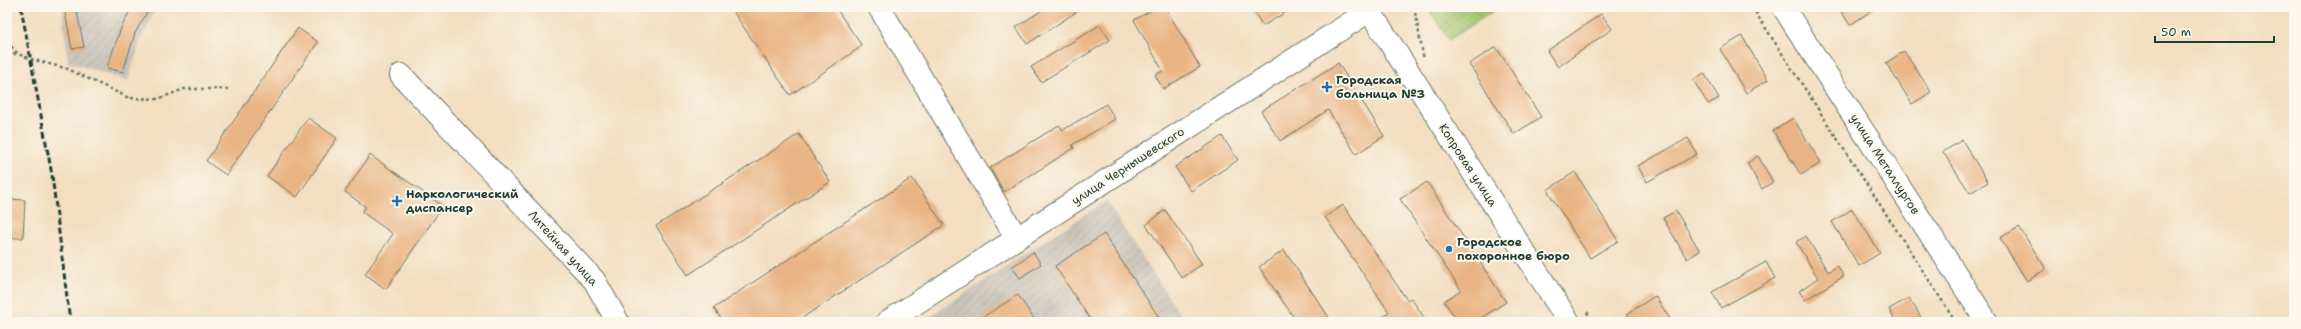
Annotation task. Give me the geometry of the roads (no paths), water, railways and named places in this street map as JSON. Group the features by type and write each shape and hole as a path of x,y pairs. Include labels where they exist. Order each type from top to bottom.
{"street":[{"path":"880,7 1016,237"},
{"name":"улица Металлургов","path":"1783,7 1987,322"},
{"name":"улица Чернышевского","path":"886,322 1368,9"},
{"name":"Копровая улица","path":"1368,9 1569,322"},
{"name":"Литейная улица","path":"401,75 594,280 618,322"}],"railway":[{"path":"21,7 52,175 70,322"}],"place":[{"name":"Городская больница №3","path":"1327,87"},
{"name":"Наркологический диспансер","path":"397,201"},
{"name":"Городское похоронное бюро","path":"1449,249"}]}
